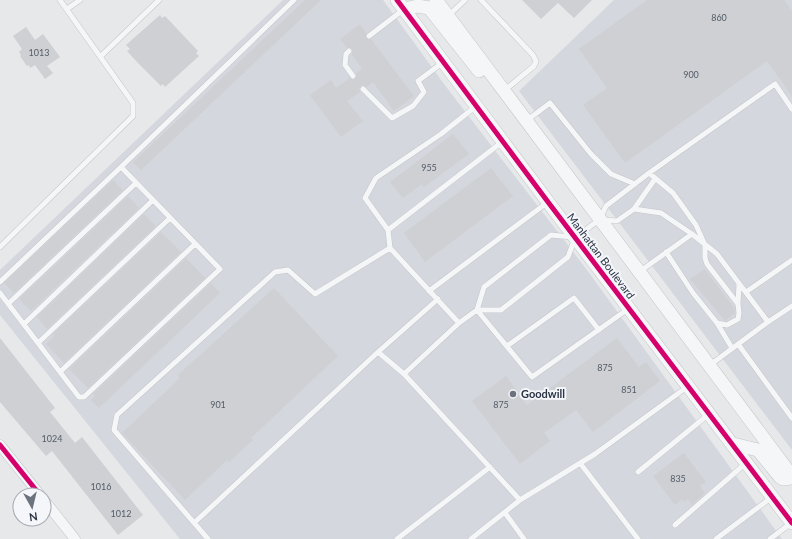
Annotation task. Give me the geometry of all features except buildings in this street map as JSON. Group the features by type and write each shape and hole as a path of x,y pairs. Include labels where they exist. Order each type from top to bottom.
{"street":[{"name":"Manhattan Boulevard","path":"436,0 792,477"},
{"name":"Manhattan Boulevard","path":"400,5 792,523"},
{"path":"400,5 429,8 473,65 484,76 495,79"},
{"path":"733,444 758,450 780,477 783,479 792,477"},
{"path":"0,445 34,487"},
{"path":"52,510 75,539"}],"lane":[{"path":"0,247 133,116 133,103 60,0"},
{"path":"67,9 80,0"},
{"path":"101,56 159,0"},
{"path":"0,282 294,0"},
{"path":"448,16 464,0"},
{"path":"481,0 533,55 536,61 534,66 504,91"},
{"path":"369,36 400,5"},
{"path":"349,51 346,54 345,65 353,76"},
{"path":"364,89 392,118 413,106 424,92 418,81 443,62"},
{"path":"476,310 501,310 568,257 575,238 600,220 606,206 649,173 775,84 792,109"},
{"path":"526,121 550,103 591,154 611,174 635,184"},
{"path":"459,323 390,248 388,230 365,198 376,178 441,134 476,106"},
{"path":"388,230 503,142"},
{"path":"0,293 79,397 84,397 220,269 121,167"},
{"path":"649,173 675,197 696,225 706,245 705,258 707,264 738,304"},
{"path":"600,220 617,221 634,209 655,179"},
{"path":"8,304 136,183"},
{"path":"24,324 153,200"},
{"path":"429,291 548,202"},
{"path":"634,209 661,213 692,234 717,254 768,322"},
{"path":"38,343 170,218"},
{"path":"639,272 692,234"},
{"path":"404,374 459,323 476,310 484,287 550,235 575,238"},
{"path":"60,372 195,244"},
{"path":"208,539 114,430 117,415 275,272 288,270 315,294 390,248"},
{"path":"666,252 692,293 717,323 732,348"},
{"path":"746,292 792,260"},
{"path":"717,323 727,325 738,319 739,284"},
{"path":"507,346 574,298 599,330"},
{"path":"194,523 378,352 438,299"},
{"path":"709,365 792,306"},
{"path":"476,310 532,377 629,308"},
{"path":"738,344 792,418"},
{"path":"378,352 404,374 520,500"},
{"path":"472,539 505,514 520,500 580,463 689,386"},
{"path":"638,472 710,413"},
{"path":"675,525 747,462"},
{"path":"580,463 638,539"},
{"path":"397,539 490,467"},
{"path":"716,539 772,497"},
{"path":"505,514 524,539"},
{"path":"770,539 792,523"}],"shaded area":[{"path":"283,0 383,0 447,88 587,270 782,539 180,539 0,315 0,270"},
{"path":"614,0 792,0 792,450 519,91"}],"cycle path":[{"path":"397,0 548,202 792,523"},
{"path":"0,445 34,487"}],"place":[{"name":"Goodwill","path":"513,394"}]}
